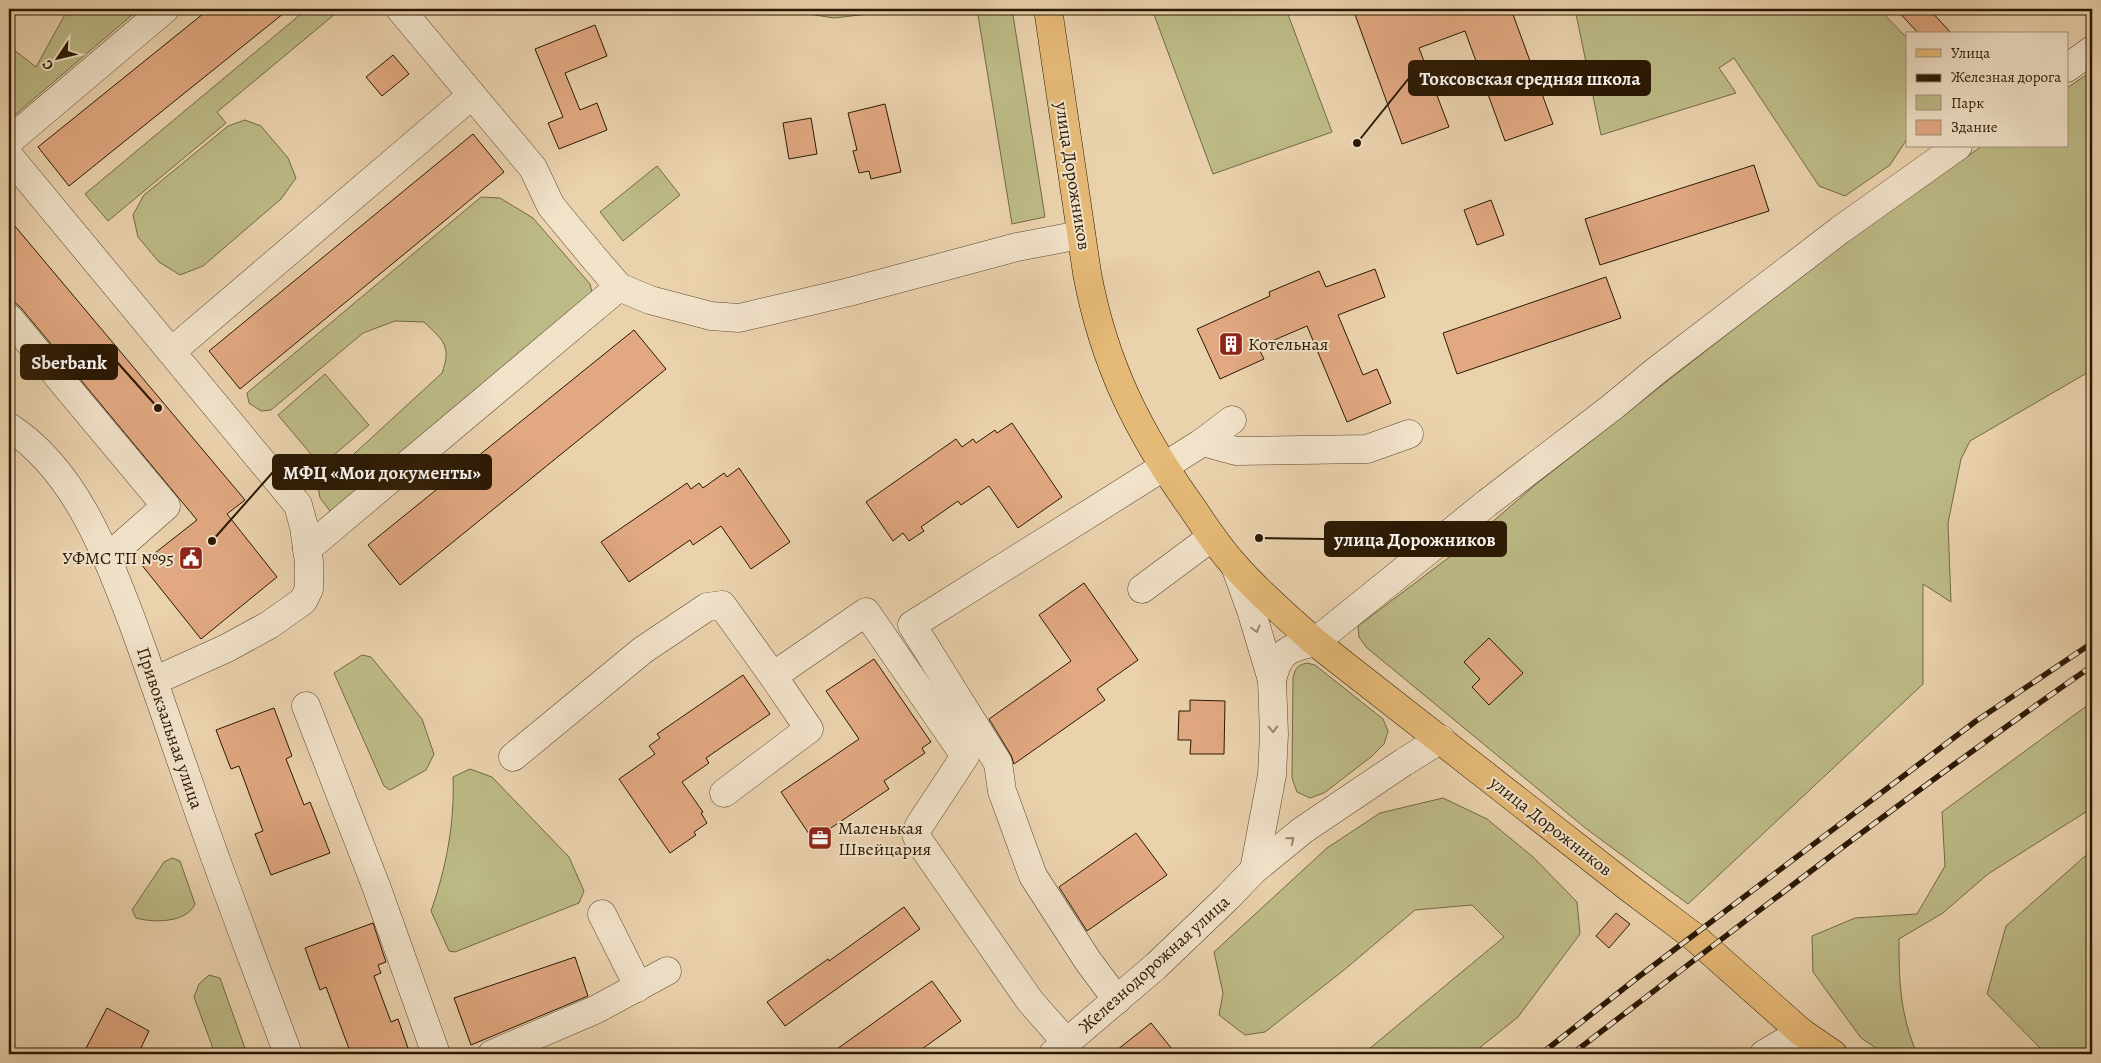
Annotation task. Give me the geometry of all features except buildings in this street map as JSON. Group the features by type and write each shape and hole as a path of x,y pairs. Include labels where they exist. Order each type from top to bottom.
{"main road":[{"name":"улица Дорожников","path":"1048,9 1080,235 1094,311 1110,362 1133,414 1162,466 1212,537 1235,566 1271,604 1315,642 1693,936 1801,1032 1833,1054"}],"street":[{"path":"9,141 165,9"},
{"path":"400,9 533,168 551,206 619,287 650,300 711,316 739,318 849,292 1017,247 1080,235"},
{"path":"2068,67 2092,50"},
{"path":"172,351 472,95"},
{"path":"1272,680 1276,662 1286,652 1315,642 1487,503 1665,364 1840,230 1955,148"},
{"path":"9,156 298,505 307,549 309,588 303,601 270,625 154,681"},
{"path":"307,549 619,287"},
{"path":"9,318 166,506 107,558"},
{"path":"1117,1000 1088,961 1033,876 1002,791 998,763 912,625 970,590 1162,466 1204,442 1232,420"},
{"name":"Привокзальная улица","path":"9,427 41,453 67,484 107,558 154,681 194,800 288,1054"},
{"path":"1204,442 1236,451 1367,449 1408,434"},
{"path":"1142,589 1212,537"},
{"path":"1235,566 1251,610 1272,680 1274,734 1272,776 1254,870"},
{"path":"513,757 643,650 708,607 722,605 809,729 724,793"},
{"path":"773,676 866,612 965,756 919,826 916,834 919,841 1030,1001 1059,1048"},
{"path":"306,706 376,886 436,1054"},
{"name":"Железнодорожная улица","path":"1059,1048 1117,1000 1194,930 1254,870 1304,830 1441,739"},
{"path":"602,914 634,978 637,988"},
{"path":"492,1054 595,1010 667,970"},
{"path":"1764,1054 1801,1032"}],"green space":[{"path":"68,9 139,9 9,120 9,46 36,67"},
{"path":"307,9 341,9 217,112 226,123 108,221 85,194"},
{"path":"777,9 911,9 834,18"},
{"path":"977,9 1012,9 1045,217 1012,224"},
{"path":"1152,9 1286,9 1332,132 1213,174"},
{"path":"1575,9 1879,9 1906,37 1906,141 1890,165 1845,196 1819,186 1734,58 1719,68 1736,93 1601,135"},
{"path":"2092,71 2092,370 1970,441 1961,459 1948,523 1951,602 1923,584 1923,684 1688,904 1584,827 1366,647 1359,637 1358,626 1468,543 1535,485 1824,258 1979,148 2068,148 2068,87"},
{"path":"245,120 261,126 288,158 296,178 281,199 203,266 180,275 159,262 138,237 133,215 144,195 228,126"},
{"path":"657,166 680,195 623,241 600,212"},
{"path":"481,197 500,198 533,218 590,284 593,296 341,509 330,511 320,498 318,487 442,373 446,350 441,339 424,322 395,321 363,333 271,410 261,411 249,403 247,393"},
{"path":"325,374 369,425 321,466 278,415"},
{"path":"362,655 371,657 422,719 434,754 426,770 390,790 384,786 334,673"},
{"path":"1307,663 1315,665 1383,719 1388,731 1384,744 1371,757 1324,793 1310,798 1297,792 1292,778 1293,678 1297,668"},
{"path":"2092,702 2092,808 1988,874 1943,913 1899,939 1899,969 1904,1011 1917,1054 1885,1054 1861,1038 1813,972 1812,936 1855,918 1917,914 1945,866 1942,812"},
{"path":"470,769 492,777 569,857 584,891 579,903 455,952 449,951 431,911 441,879 451,828 453,777"},
{"path":"1443,798 1487,819 1533,857 1577,902 1580,934 1518,1017 1472,1054 1363,1054 1504,937 1472,905 1415,910 1344,970 1265,1032 1245,1035 1219,1015 1223,993 1214,952 1327,848 1380,813"},
{"path":"2092,850 2092,1054 2046,1054 1987,994 2006,926"},
{"path":"172,858 180,861 195,904 185,915 169,920 151,921 136,918 132,910 164,862"},
{"path":"209,975 220,978 247,1054 215,1054 194,997 199,984"}],"railway":[{"path":"1541,1054 1637,978 1976,721 2092,643"},
{"path":"1572,1054 1895,808 2092,666"}],"place":[{"name":"Токсовская средняя школа","path":"1357,143"},
{"name":"Котельная","path":"1231,344"},
{"name":"Sberbank","path":"158,408"},
{"name":"улица Дорожников","path":"1259,538"},
{"name":"МФЦ «Мои документы»","path":"212,541"},
{"name":"УФМС ТП №95","path":"191,558"},
{"name":"Маленькая Швейцария","path":"820,838"}]}
